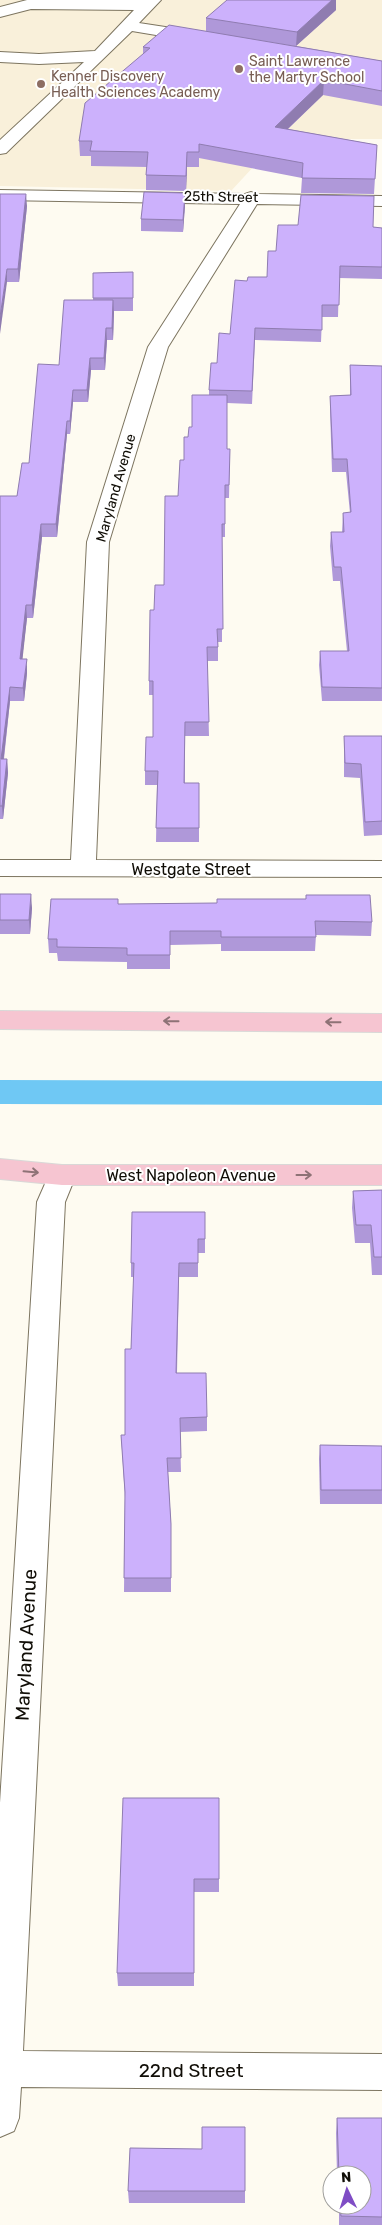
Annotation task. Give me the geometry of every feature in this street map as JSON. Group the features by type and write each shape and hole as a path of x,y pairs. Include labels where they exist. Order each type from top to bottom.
{"main road":[{"path":"0,1020 382,1023"},
{"name":"West Napoleon Avenue","path":"0,1169 62,1175 382,1175"}],"street":[{"path":"0,12 16,6 31,4 150,3"},
{"path":"0,149 99,56 150,3"},
{"path":"128,26 213,40"},
{"path":"0,57 39,59 99,56"},
{"name":"25th Street","path":"0,195 251,197 382,201"},
{"name":"Maryland Avenue","path":"83,869 98,542 158,347 248,205 251,197"},
{"name":"Westgate Street","path":"0,868 382,869"},
{"name":"Maryland Avenue","path":"0,2118 1,2069 50,1207 62,1175"},
{"name":"22nd Street","path":"1,2069 382,2072"}],"shaded area":[{"name":"Saint Lawrence the Martyr School","path":"0,0 382,0 382,139 279,139 231,191 0,186"}],"building":[{"path":"227,0 332,0 297,32 206,18"},
{"path":"169,25 382,61 382,91 324,80 275,127 377,145 375,179 302,178 303,163 199,144 199,152 187,152 186,176 146,175 148,152 90,151 92,141 79,141 85,103 150,48 143,47"},
{"path":"144,192 185,193 183,220 141,219"},
{"path":"0,194 26,194 18,269 7,269 0,317"},
{"path":"301,195 374,196 373,227 382,228 382,267 340,266 339,305 322,305 322,330 255,328 252,391 209,390 211,363 217,363 219,333 230,334 235,280 247,281 248,277 267,277 268,251 276,251 278,225 298,225"},
{"path":"133,272 133,298 93,298 93,273"},
{"path":"64,300 113,300 112,328 106,328 104,358 90,358 87,390 73,390 70,421 67,421 56,524 41,524 32,605 26,605 20,659 27,659 23,688 10,687 1,759 7,759 2,806 0,806 0,496 17,496 22,463 29,463 38,364 59,365"},
{"path":"350,365 382,366 382,688 322,687 320,651 349,651 341,567 334,567 331,532 344,532 343,513 351,512 347,459 333,459 330,396 351,395"},
{"path":"192,395 227,395 227,449 230,449 229,485 225,485 225,524 222,524 223,629 217,629 218,647 207,647 209,722 185,722 184,783 199,783 199,828 156,828 158,771 145,771 146,737 153,737 153,681 149,681 150,610 154,610 155,585 164,585 165,496 178,496 180,460 184,460 184,437 188,437 189,427 192,427"},
{"path":"344,736 382,736 382,821 365,822 361,764 345,763"},
{"path":"0,894 31,894 29,920 0,920"},
{"path":"306,895 370,895 372,922 315,921 316,937 221,937 221,931 170,931 170,955 127,955 127,948 57,947 57,939 48,939 51,899 118,899 118,904 217,903 217,899 306,899"},
{"path":"382,1190 382,1257 374,1257 371,1225 356,1225 353,1191"},
{"path":"132,1212 205,1212 205,1239 198,1239 198,1263 179,1263 176,1373 206,1373 207,1417 180,1418 181,1458 167,1458 171,1524 171,1578 124,1578 125,1492 121,1435 125,1435 125,1349 131,1349 134,1263 131,1263"},
{"path":"320,1445 382,1446 382,1490 321,1490"},
{"path":"123,1798 219,1798 219,1879 194,1879 194,1973 117,1973"},
{"path":"337,2118 382,2118 382,2217 341,2216 372,2215 372,2165 339,2165"},
{"path":"202,2127 245,2127 245,2191 128,2191 130,2148 202,2149"}],"waterway":[{"path":"0,1092 382,1093"}],"place":[{"name":"Saint Lawrence the Martyr School","path":"239,69"},
{"name":"Kenner Discovery Health Sciences Academy","path":"41,84"}]}
